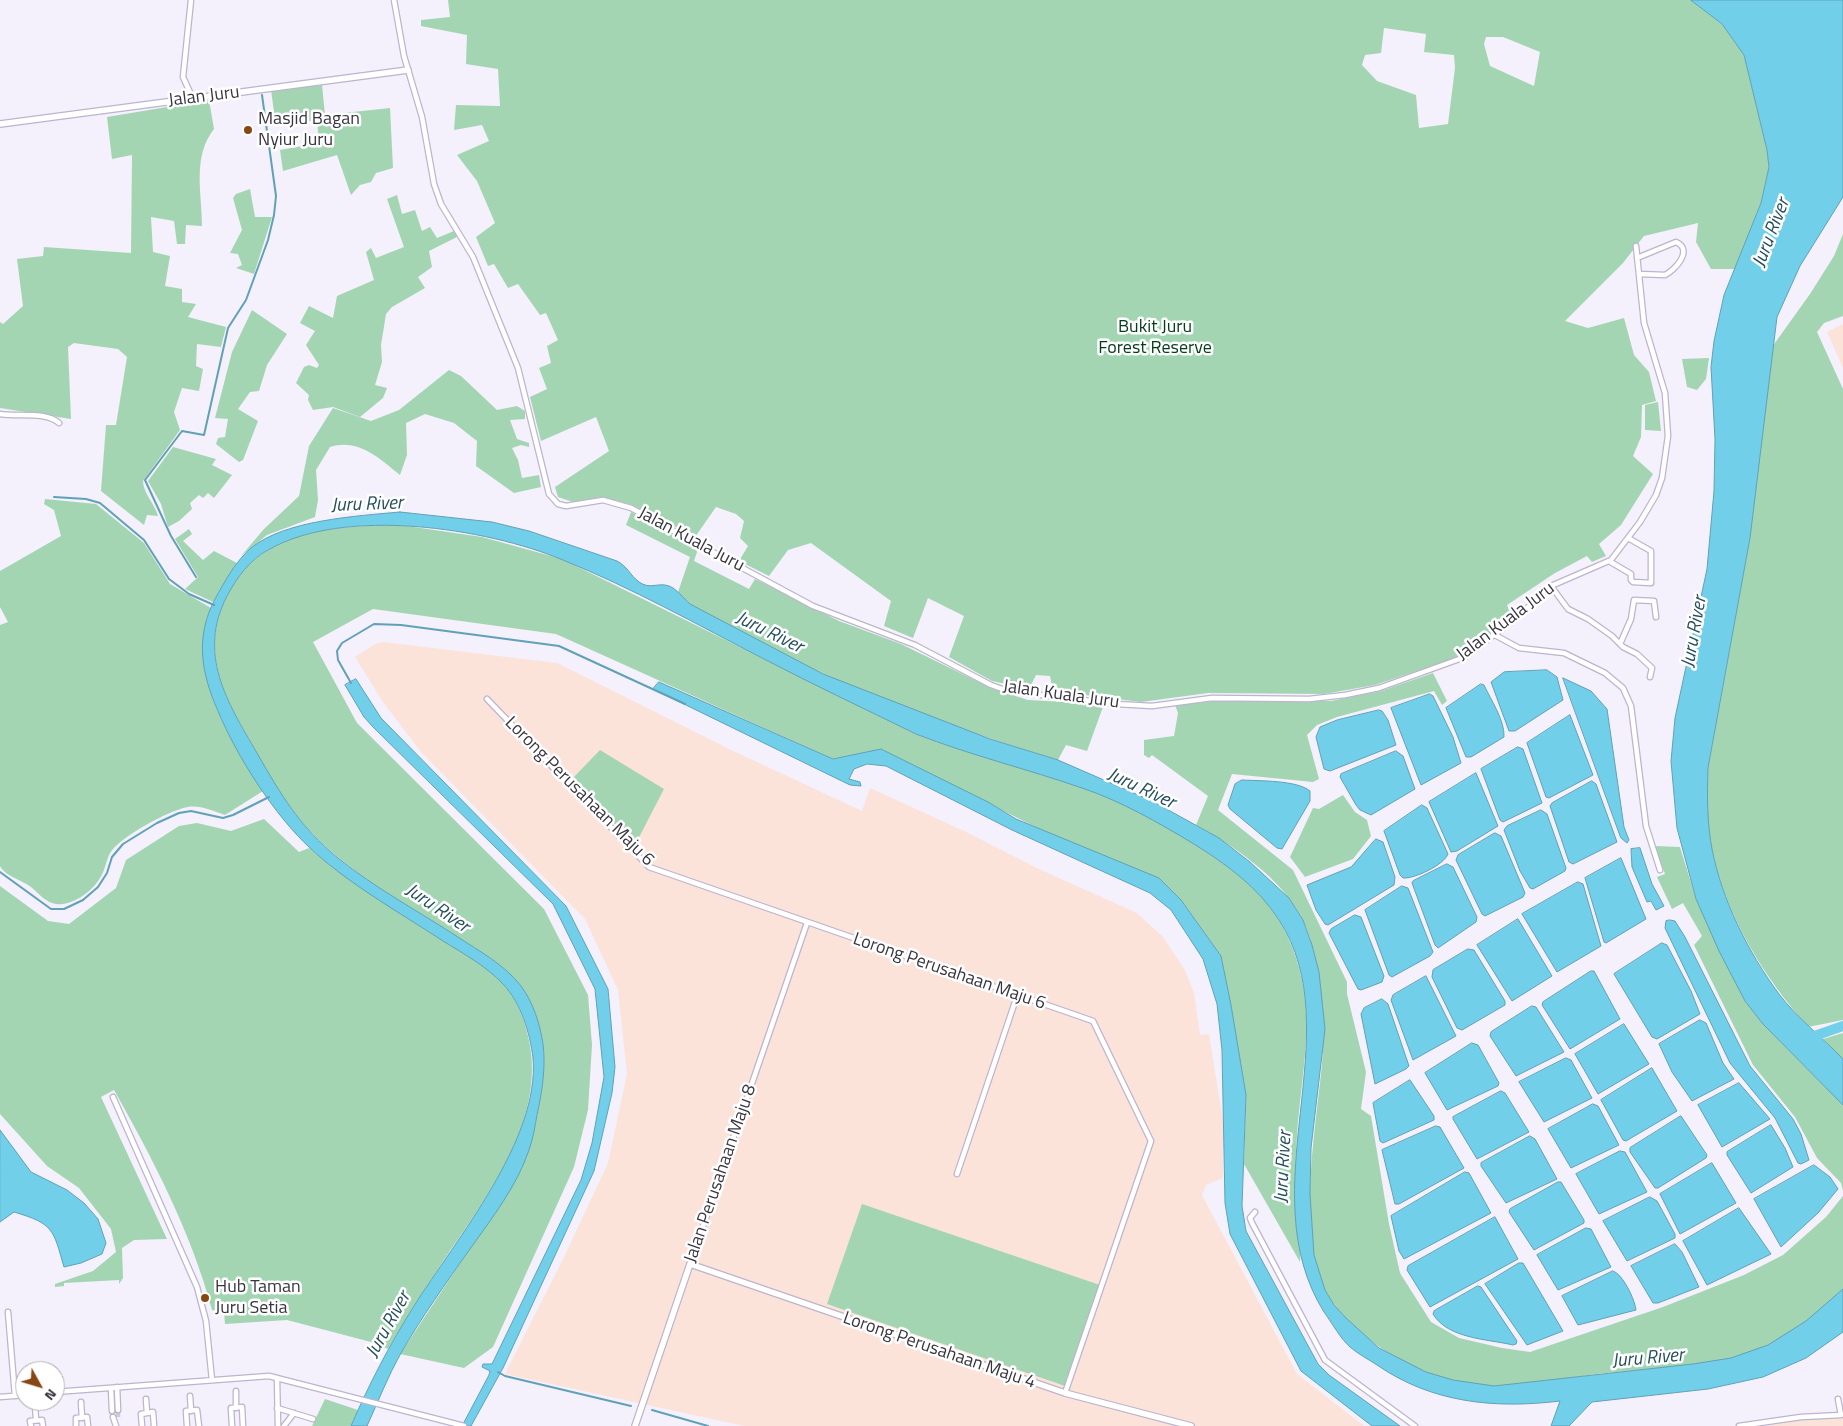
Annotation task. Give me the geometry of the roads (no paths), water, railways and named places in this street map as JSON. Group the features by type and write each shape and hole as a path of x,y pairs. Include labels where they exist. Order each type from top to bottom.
{"street":[{"path":"191,0 183,77 193,99"},
{"path":"394,0 408,70"},
{"name":"Jalan Juru","path":"0,124 408,70"},
{"name":"Jalan Kuala Juru","path":"408,70 422,117 434,184 441,204 468,245 518,368 549,494 558,504 566,506 603,500 631,508 813,606 915,645 991,684 1020,693 1144,706 1212,698 1330,698 1379,688 1465,657 1515,619 1551,586 1576,573 1609,561"},
{"path":"1637,258 1676,242 1682,246 1684,253 1681,262 1665,275 1639,274"},
{"path":"1628,538 1649,549 1652,554 1651,583 1633,582 1630,580 1631,574 1609,561 1628,538 1656,495 1662,478 1668,436 1665,393 1644,324 1636,246"},
{"path":"0,414 54,418 59,423"},
{"path":"1551,586 1568,610 1588,619 1620,644 1637,654 1652,668 1650,677"},
{"path":"1620,644 1631,619 1634,600 1654,601 1656,616"},
{"path":"1494,634 1520,648 1564,654 1605,674 1622,688 1631,706 1646,826 1660,870"},
{"name":"Lorong Perusahaan Maju 6","path":"487,699 649,867 1093,1021 1151,1141 1064,1393"},
{"name":"Jalan Perusahaan Maju 8","path":"635,1426 807,923"},
{"path":"958,1174 1017,996"},
{"path":"113,1097 197,1287 206,1321 212,1380"},
{"path":"1255,1212 1250,1218 1252,1223 1325,1360 1415,1426"},
{"name":"Lorong Perusahaan Maju 4","path":"690,1264 1064,1393 1191,1426"},
{"path":"0,1397 14,1396 8,1312"},
{"path":"65,1391 269,1376 384,1407 461,1425"},
{"path":"277,1379 278,1426"},
{"path":"110,1388 112,1411"},
{"path":"117,1388 118,1410"},
{"path":"236,1392 236,1408"},
{"path":"190,1396 192,1411"},
{"path":"146,1399 147,1413"},
{"path":"1739,1426 1842,1415 1838,1399"},
{"path":"81,1402 82,1418"},
{"path":"232,1426 231,1408 242,1407 244,1426"},
{"path":"277,1408 313,1419"},
{"path":"187,1426 186,1411 197,1410 199,1426"},
{"path":"35,1411 36,1420"},
{"path":"142,1426 141,1414 153,1412 154,1426"},
{"path":"284,1426 294,1413"},
{"path":"76,1426 76,1418 87,1417 88,1426"},
{"path":"116,1417 116,1425"},
{"path":"31,1426 30,1421 36,1420 42,1420 43,1426"}],"water":[{"name":"Juru River","path":"1691,0 1843,0 1843,197 1800,266 1777,317 1750,538 1708,768 1708,819 1712,849 1722,887 1729,906 1757,961 1786,1003 1843,1059 1843,1105 1762,1023 1745,1001 1719,951 1696,899 1677,828 1671,761 1675,718 1707,569 1714,491 1715,439 1711,367 1714,341 1724,295 1761,203 1769,167 1767,150 1744,55 1722,24"},
{"path":"400,512 492,522 529,531 617,561 639,582 650,586 665,585 672,587 690,604 823,674 990,739 1058,760 1152,801 1219,838 1250,862 1289,898 1303,920 1319,972 1325,1029 1311,1148 1310,1194 1314,1255 1325,1290 1334,1305 1379,1348 1426,1372 1453,1380 1494,1386 1693,1364 1731,1358 1768,1345 1806,1321 1843,1289 1843,1332 1806,1358 1763,1377 1708,1389 1592,1402 1569,1426 1551,1426 1560,1401 1512,1404 1465,1400 1420,1388 1398,1378 1356,1352 1343,1339 1324,1312 1303,1265 1295,1215 1296,1164 1305,1061 1306,1011 1299,964 1279,920 1271,908 1241,877 1194,844 1125,806 1097,793 957,749 916,734 783,669 640,595 563,560 495,539 456,531 415,526 374,525 335,528 299,536 261,554 250,564 231,589 218,617 215,658 219,677 235,715 283,797 313,834 352,869 491,959 515,978 529,999 538,1021 543,1044 544,1071 533,1137 524,1163 511,1189 425,1314 401,1353 367,1426 351,1426 397,1335 492,1188 509,1155 523,1122 532,1089 532,1048 520,1009 503,984 474,961 375,898 342,874 311,849 284,820 258,785 226,729 212,697 204,669 203,641 209,613 215,599 235,566 251,548 265,539 302,525 343,518"},
{"path":"1547,670 1557,677 1563,700 1515,731 1509,731 1491,682 1504,672"},
{"path":"1563,678 1591,691 1607,709 1624,827 1629,840 1627,843 1621,838"},
{"path":"356,679 381,718 566,906 608,989 615,1067 612,1093 594,1171 503,1368 471,1426 462,1426 489,1375 490,1371 482,1367 483,1364 492,1364 581,1180 592,1143 604,1077 595,989 553,904 364,717 345,685"},
{"path":"659,682 833,759 881,749 988,802 1016,819 1159,878 1181,900 1221,956 1231,1005 1246,1095 1242,1206 1246,1231 1318,1364 1329,1375 1400,1426 1372,1426 1301,1371 1230,1234 1225,1203 1222,1050 1217,1004 1203,959 1171,910 1150,893 1012,830 886,766 867,764 854,769 849,779 860,782 861,786 850,785 653,689"},
{"path":"1481,684 1484,685 1497,711 1504,731 1504,737 1471,757 1466,757 1446,708"},
{"path":"1430,694 1433,696 1453,737 1461,763 1421,785 1391,708"},
{"path":"1379,710 1382,711 1388,720 1396,745 1330,771 1324,769 1316,737 1320,727 1337,720"},
{"path":"1570,715 1593,775 1549,798 1546,797 1527,743"},
{"path":"1518,747 1523,749 1542,803 1503,822 1500,820 1481,769"},
{"path":"1396,751 1403,756 1415,789 1371,815 1360,810 1340,777 1341,774"},
{"path":"1476,773 1498,826 1457,851 1451,852 1429,802"},
{"path":"1242,780 1287,783 1304,787 1310,791 1310,801 1282,849 1277,848 1230,809 1228,805 1235,784"},
{"path":"1592,781 1596,784 1617,842 1573,864 1569,862 1550,806 1552,803"},
{"path":"1422,805 1427,808 1448,854 1435,867 1414,876 1403,878 1400,875 1384,831"},
{"path":"1541,810 1547,814 1566,868 1565,871 1533,889 1530,888 1520,871 1504,830 1507,826"},
{"path":"1495,833 1501,836 1525,893 1523,897 1485,916 1482,914 1456,860 1458,855"},
{"path":"1376,839 1383,842 1395,877 1394,885 1328,925 1325,924 1316,910 1307,885 1351,867"},
{"path":"1640,848 1652,884 1664,906 1656,910 1651,901 1647,902 1632,867 1631,849"},
{"path":"1621,858 1646,919 1606,943 1604,942 1585,878"},
{"path":"1447,864 1453,867 1477,917 1476,922 1438,948 1435,945 1412,883"},
{"path":"1578,882 1583,884 1601,946 1557,972 1522,914"},
{"path":"1402,886 1408,888 1433,952 1430,956 1392,977 1389,975 1365,910"},
{"path":"1355,915 1361,917 1384,976 1382,982 1361,990 1358,989 1329,933 1331,929"},
{"path":"1518,919 1552,976 1512,1001 1477,945"},
{"path":"1666,921 1675,921 1685,937 1750,1066 1793,1119 1801,1134 1809,1160 1801,1164 1798,1163 1775,1118 1730,1063 1665,928"},
{"path":"1662,943 1667,945 1691,991 1700,1014 1657,1039 1652,1037 1614,974"},
{"path":"1468,949 1474,950 1505,1001 1505,1005 1462,1030 1457,1028 1432,977 1433,970"},
{"path":"1591,971 1594,971 1620,1019 1570,1049 1542,1005 1543,1002"},
{"path":"1426,976 1456,1036 1413,1060 1391,1000 1393,995"},
{"path":"1382,999 1388,1004 1409,1066 1375,1084 1361,1014 1364,1008"},
{"path":"1532,1006 1536,1007 1564,1052 1516,1076 1490,1036 1491,1032"},
{"path":"1700,1020 1706,1023 1723,1063 1734,1079 1692,1101 1672,1072 1659,1044"},
{"path":"1624,1024 1649,1064 1598,1094 1575,1054"},
{"path":"1472,1043 1478,1045 1499,1083 1498,1086 1447,1110 1425,1073"},
{"path":"1566,1058 1571,1060 1592,1098 1544,1122 1519,1082"},
{"path":"1652,1068 1677,1111 1626,1141 1623,1140 1601,1100"},
{"path":"1410,1080 1434,1116 1434,1120 1383,1143 1380,1141 1373,1103"},
{"path":"1739,1083 1770,1119 1722,1147 1698,1105"},
{"path":"1501,1091 1505,1093 1529,1132 1477,1159 1453,1117"},
{"path":"1593,1104 1598,1106 1619,1145 1571,1168 1548,1129"},
{"path":"1681,1116 1707,1155 1706,1158 1658,1188 1655,1188 1630,1152 1630,1148"},
{"path":"1771,1125 1785,1148 1793,1167 1751,1193 1727,1155 1727,1152"},
{"path":"1436,1126 1440,1127 1464,1168 1399,1204 1395,1204 1382,1150"},
{"path":"0,1130 31,1172 67,1190 84,1203 98,1219 106,1243 102,1254 81,1263 64,1267 54,1236 50,1230 37,1220 14,1212 0,1222"},
{"path":"1530,1136 1535,1139 1557,1179 1506,1203 1481,1166 1481,1163"},
{"path":"1620,1151 1625,1152 1647,1192 1599,1214 1576,1174"},
{"path":"1712,1163 1736,1203 1680,1234 1660,1194"},
{"path":"1814,1165 1830,1177 1838,1189 1818,1213 1781,1247 1754,1199"},
{"path":"1465,1172 1469,1173 1491,1213 1404,1259 1399,1251 1391,1216"},
{"path":"1561,1182 1584,1223 1534,1250 1509,1212 1510,1209"},
{"path":"1650,1197 1657,1201 1675,1234 1675,1238 1627,1261 1603,1221"},
{"path":"1739,1208 1771,1254 1707,1285 1683,1241"},
{"path":"1495,1217 1518,1259 1430,1307 1407,1270 1408,1266"},
{"path":"1586,1228 1591,1229 1611,1267 1558,1290 1537,1255"},
{"path":"1675,1244 1682,1252 1699,1287 1658,1303 1653,1303 1631,1266"},
{"path":"1519,1263 1523,1263 1563,1331 1527,1345 1485,1284"},
{"path":"1613,1271 1621,1277 1628,1288 1636,1310 1578,1325 1562,1296"},
{"path":"1478,1286 1481,1287 1517,1341 1516,1344 1469,1337 1448,1329 1433,1314 1434,1311"}],"waterway":[{"path":"196,577 171,536 145,480 182,431 204,435 228,328 246,300 268,240 276,196 262,95"},
{"path":"54,497 86,499 100,503 144,540 169,579 189,594 214,605"},
{"path":"351,683 338,660 337,651 342,643 374,624 401,625 559,646 685,704"},
{"path":"0,872 51,909 64,909 83,900 98,887 107,873 112,857 123,844 157,823 179,813 191,811 223,818 269,797"},
{"path":"1806,1039 1843,1026"},
{"path":"498,1372 505,1376 631,1406"},
{"path":"652,1410 708,1426"}],"tunnel":[{"path":"118,1410 118,1417"}],"place":[{"name":"Masjid Bagan Nyiur Juru","path":"248,130"},
{"name":"Hub Taman Juru Setia","path":"205,1298"}],"park label":[{"name":"Bukit Juru Forest Reserve","path":"1155,338"}]}
